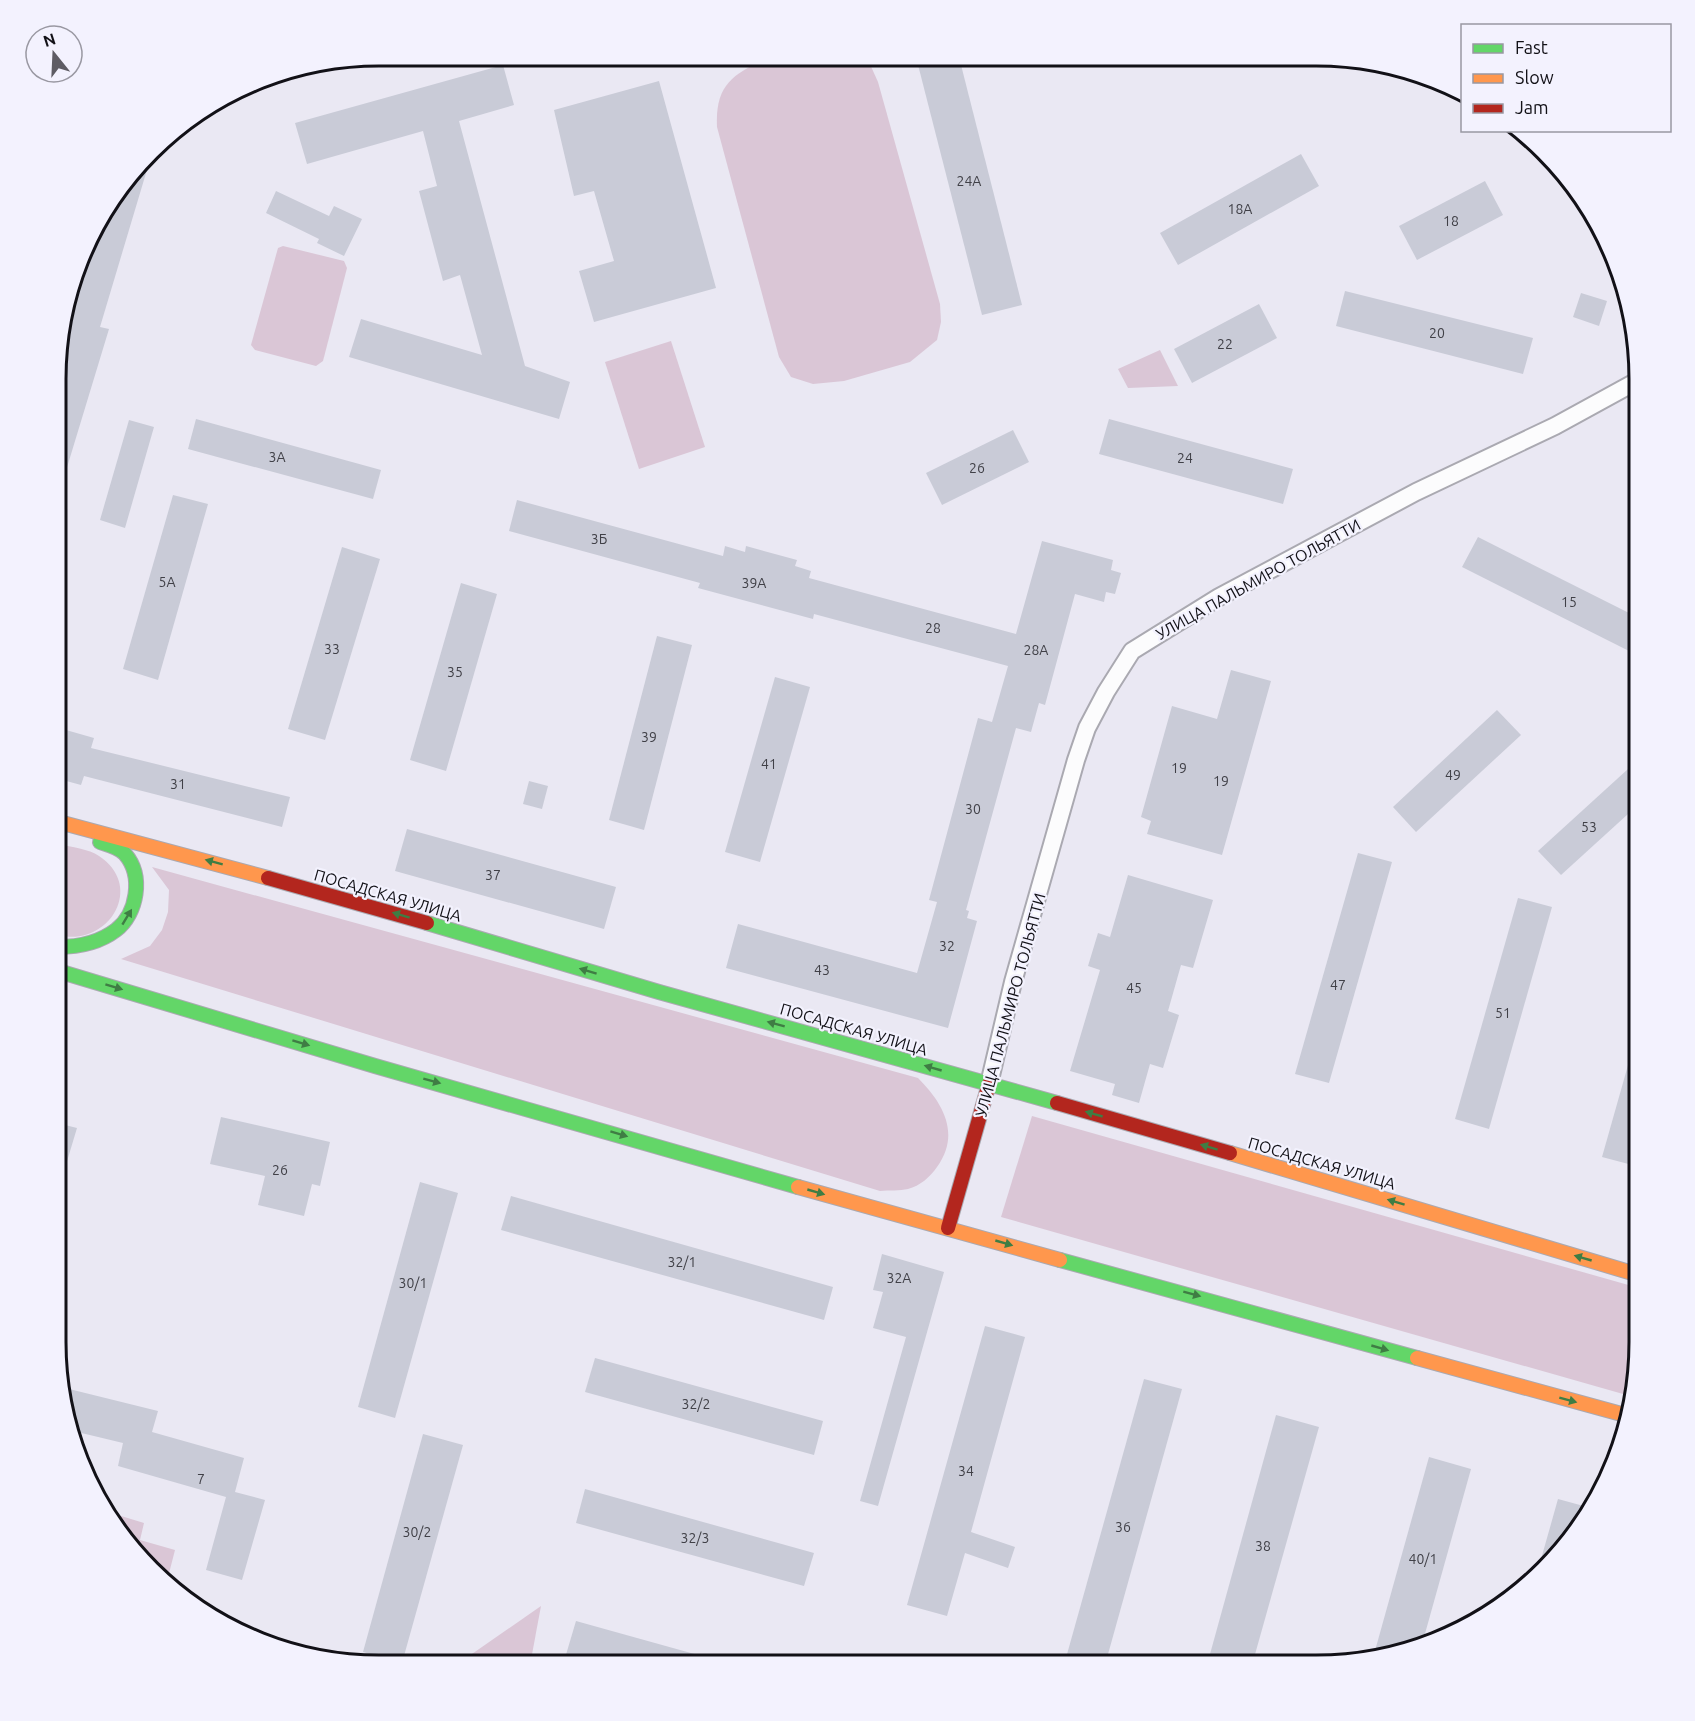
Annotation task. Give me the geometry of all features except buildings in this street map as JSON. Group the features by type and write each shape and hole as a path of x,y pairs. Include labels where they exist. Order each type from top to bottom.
{"street":[{"name":"УЛИЦА ПАЛЬМИРО ТОЛЬЯТТИ","path":"948,1228 989,1084 1013,982 1076,760 1096,710 1132,651 1219,597 1416,492 1555,426 1629,385"},
{"name":"ПОСАДСКАЯ УЛИЦА","path":"66,824 337,896 659,992 989,1084 1629,1272"},
{"path":"66,832 113,846 125,855 136,880 136,897 124,923 95,942 66,948"},
{"path":"66,972 375,1066 948,1228 1620,1414"}],"shaded area":[{"path":"752,66 871,66 878,82 940,304 941,322 937,340 910,362 844,381 813,384 791,377 779,357 717,127 717,112 723,90 736,75"},
{"path":"283,246 344,261 347,268 323,361 316,366 255,350 251,345 278,248"},
{"path":"671,341 705,447 639,469 605,362"},
{"path":"1160,350 1178,386 1128,388 1118,369"},
{"path":"66,846 99,856 113,869 119,883 120,898 115,912 105,924 92,933 76,937 66,936"},
{"path":"152,867 918,1078 935,1098 946,1120 948,1143 944,1155 931,1174 917,1186 905,1190 880,1191 121,959 150,946 162,930 168,912 169,890"},
{"path":"1032,1116 1629,1285 1629,1342 1624,1394 1001,1217"},
{"path":"118,1515 144,1523 140,1540 175,1550 169,1574 144,1549"},
{"path":"541,1606 532,1655 470,1655"}],"traffic: fast":[{"path":"66,946 88,943 116,930 123,923 133,905 136,883 131,863 120,850 100,842"},
{"path":"427,923 659,992 1057,1103"},
{"path":"66,973 375,1066 798,1187"},
{"path":"1060,1260 1417,1358"}],"traffic: slow":[{"path":"66,824 268,878"},
{"path":"1230,1153 1629,1272"},
{"path":"798,1187 1060,1260"},
{"path":"1417,1358 1620,1414"}],"traffic: jam":[{"path":"268,878 427,923"},
{"path":"948,1228 989,1084"},
{"path":"1057,1103 1230,1153"}]}
